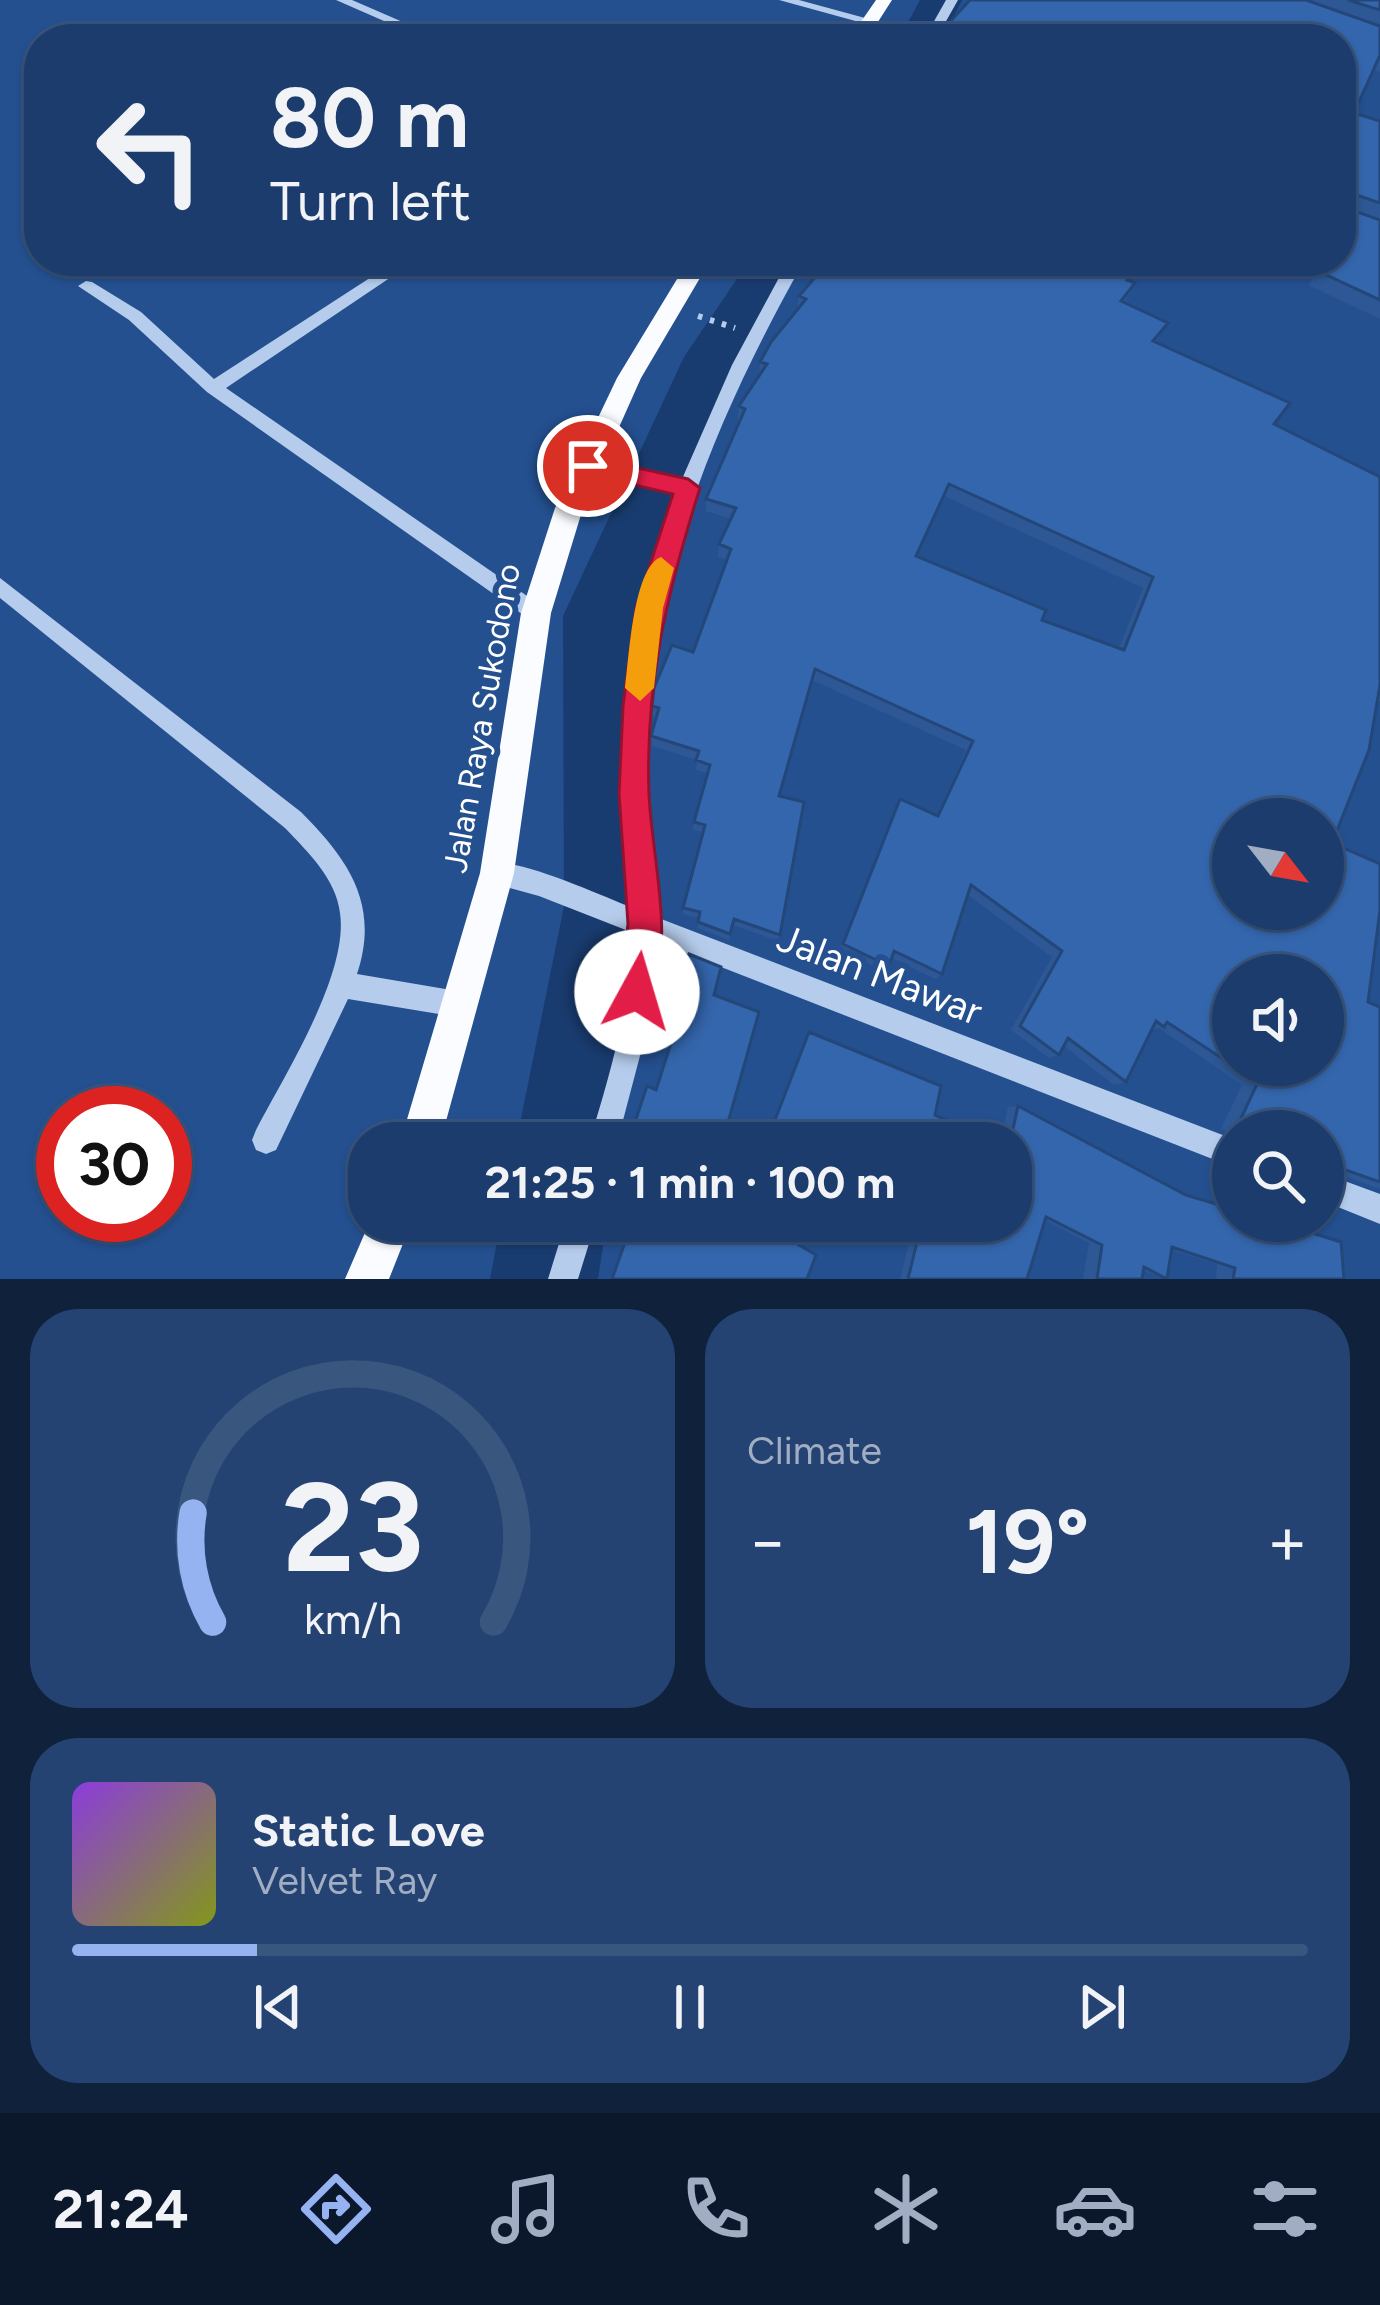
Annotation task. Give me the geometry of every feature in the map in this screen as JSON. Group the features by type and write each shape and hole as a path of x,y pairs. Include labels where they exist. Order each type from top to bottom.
{"main road":[{"path":"868,24 884,0"},
{"name":"Jalan Raya Sukodono","path":"427,1122 464,1005 497,873 536,613 638,360 690,276"},
{"path":"367,1279 383,1242"}],"street":[{"path":"342,0 400,24"},
{"path":"785,0 870,21"},
{"path":"213,388 384,276"},
{"path":"608,1122 633,1025 634,794 649,608 681,487 753,334 787,276"},
{"path":"86,286 135,316 213,388 536,613"},
{"path":"598,468 681,487"},
{"path":"0,586 293,820 332,859 355,917 342,985 266,1141"},
{"name":"Jalan Mawar","path":"497,873 539,884 1212,1145"},
{"path":"342,985 464,1005"},
{"path":"1344,1195 1380,1209"},
{"path":"563,1279 574,1242"}],"path":[{"path":"693,314 745,332"}],"building":[{"path":"970,0 1306,0 1380,26 1380,55 1356,109 1356,24 948,24"},
{"path":"1348,0 1380,0 1380,10"},
{"path":"1356,114 1380,121 1380,203 1356,195"},
{"path":"1356,211 1380,220 1380,300 1329,276 1356,276"},
{"path":"816,276 1130,276 1127,280 1135,283 1121,301 1168,323 1153,341 1290,403 1274,424 1380,477 1380,685 1369,750 1344,813 1344,798 1212,798 1212,930 1344,930 1344,848 1380,864 1380,910 1368,1002 1380,1007 1380,1182 1344,1169 1344,1110 1245,1110 1256,1086 1344,1086 1344,954 1212,954 1212,1052 1167,1022 1164,1027 1156,1021 1126,1082 1068,1038 1059,1055 1020,1026 1062,951 971,885 942,974 894,951 889,966 843,944 900,799 938,816 973,741 815,669 779,796 804,802 780,935 734,919 730,934 698,922 700,912 683,908 705,825 694,822 710,765 696,760 699,751 651,736 659,708 652,706 654,688 672,645 693,652 731,549 719,544 736,508 706,499 745,409 739,406 767,364 760,362 806,299 799,296","holes":["949,484 1153,577 1124,650 1042,620 1046,610 916,556"]},
{"path":"689,954 721,967 714,995 759,1012 728,1122 635,1122 647,1086 656,1090 679,1018 671,1016"},
{"path":"809,1032 941,1086 935,1115 951,1122 774,1122"},
{"path":"1018,1106 1186,1195 1212,1203 1212,1242 1341,1242 1344,1279 1233,1279 1235,1268 1172,1247 1167,1279 1144,1267 1142,1279 1097,1279 1102,1245 1046,1217 1027,1279 908,1279 917,1242 1032,1242 1032,1122 1015,1122"},
{"path":"625,1242 794,1242 816,1255 807,1279 612,1279"}],"waterway":[{"path":"929,24 941,0"},
{"path":"571,1122 608,906 600,616 714,357 767,276"},
{"path":"544,1279 550,1242"}],"slow traffic":[{"path":"640,688 649,608 661,568"}],"route":[{"path":"588,466 688,488 649,608 638,706 634,794 645,924 637,992"}]}
